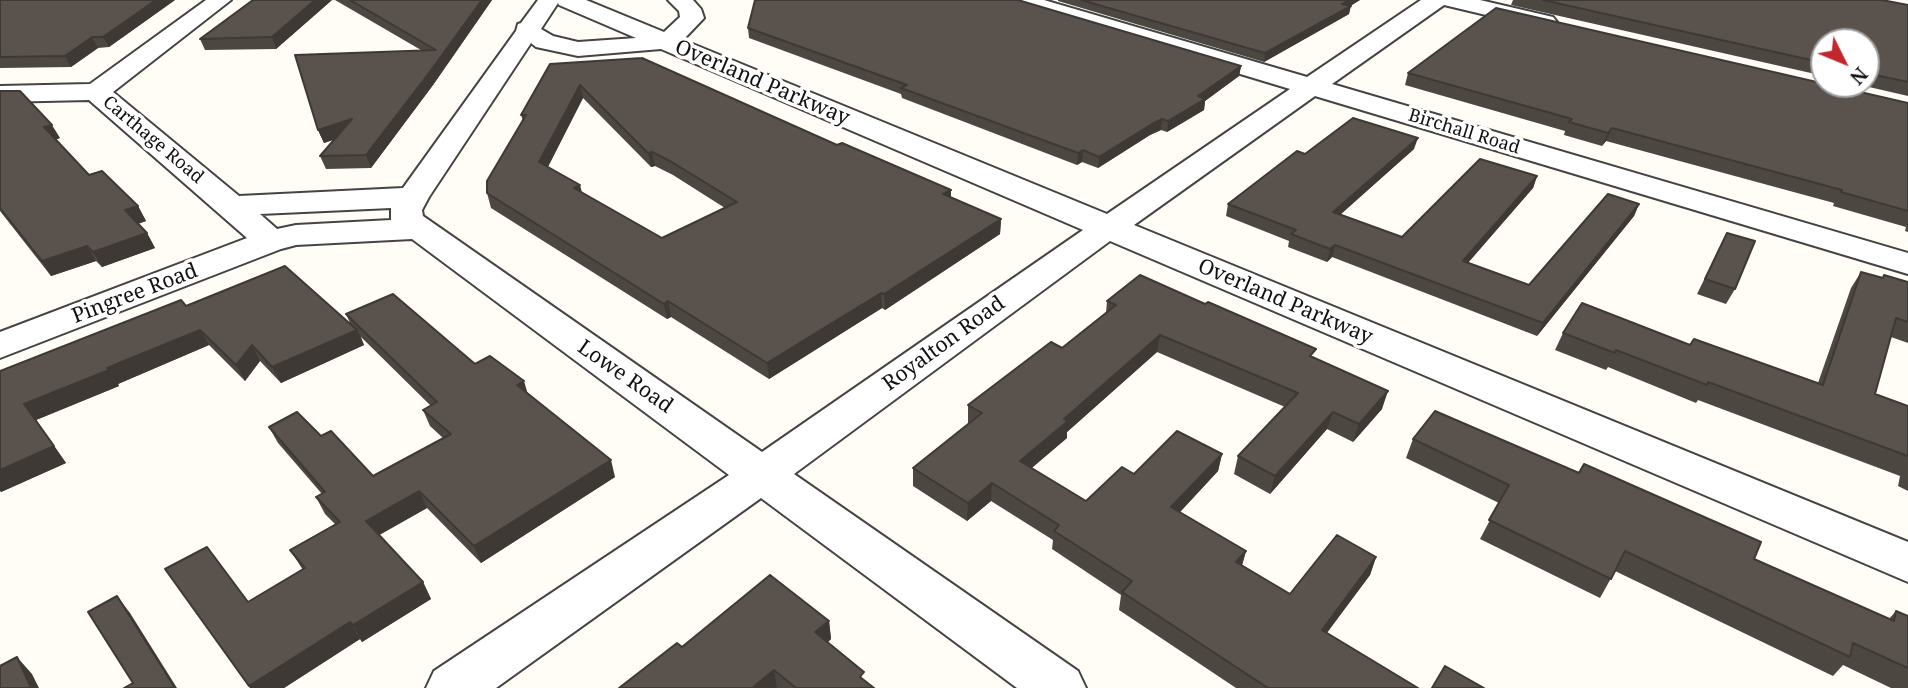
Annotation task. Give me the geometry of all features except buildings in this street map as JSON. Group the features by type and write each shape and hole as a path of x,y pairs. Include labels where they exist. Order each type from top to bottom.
{"street":[{"name":"Carthage Road","path":"220,0 96,92 232,206"},
{"name":"Overland Parkway","path":"567,0 1908,563"},
{"name":"Overland Parkway","path":"538,15 545,42 578,49 631,48 662,40 684,28 692,18 690,9 679,0"},
{"name":"Birchall Road","path":"1020,0 1908,264"},
{"name":"Royalton Road","path":"453,688 761,475 1108,228 1436,0"},
{"path":"1451,0 1571,28"},
{"path":"232,206 415,213 538,15"},
{"path":"0,94 96,92"},
{"path":"232,206 270,241"},
{"name":"Pingree Road","path":"0,346 270,241 415,213"},
{"name":"Lowe Road","path":"415,213 761,475 1059,688"}]}
